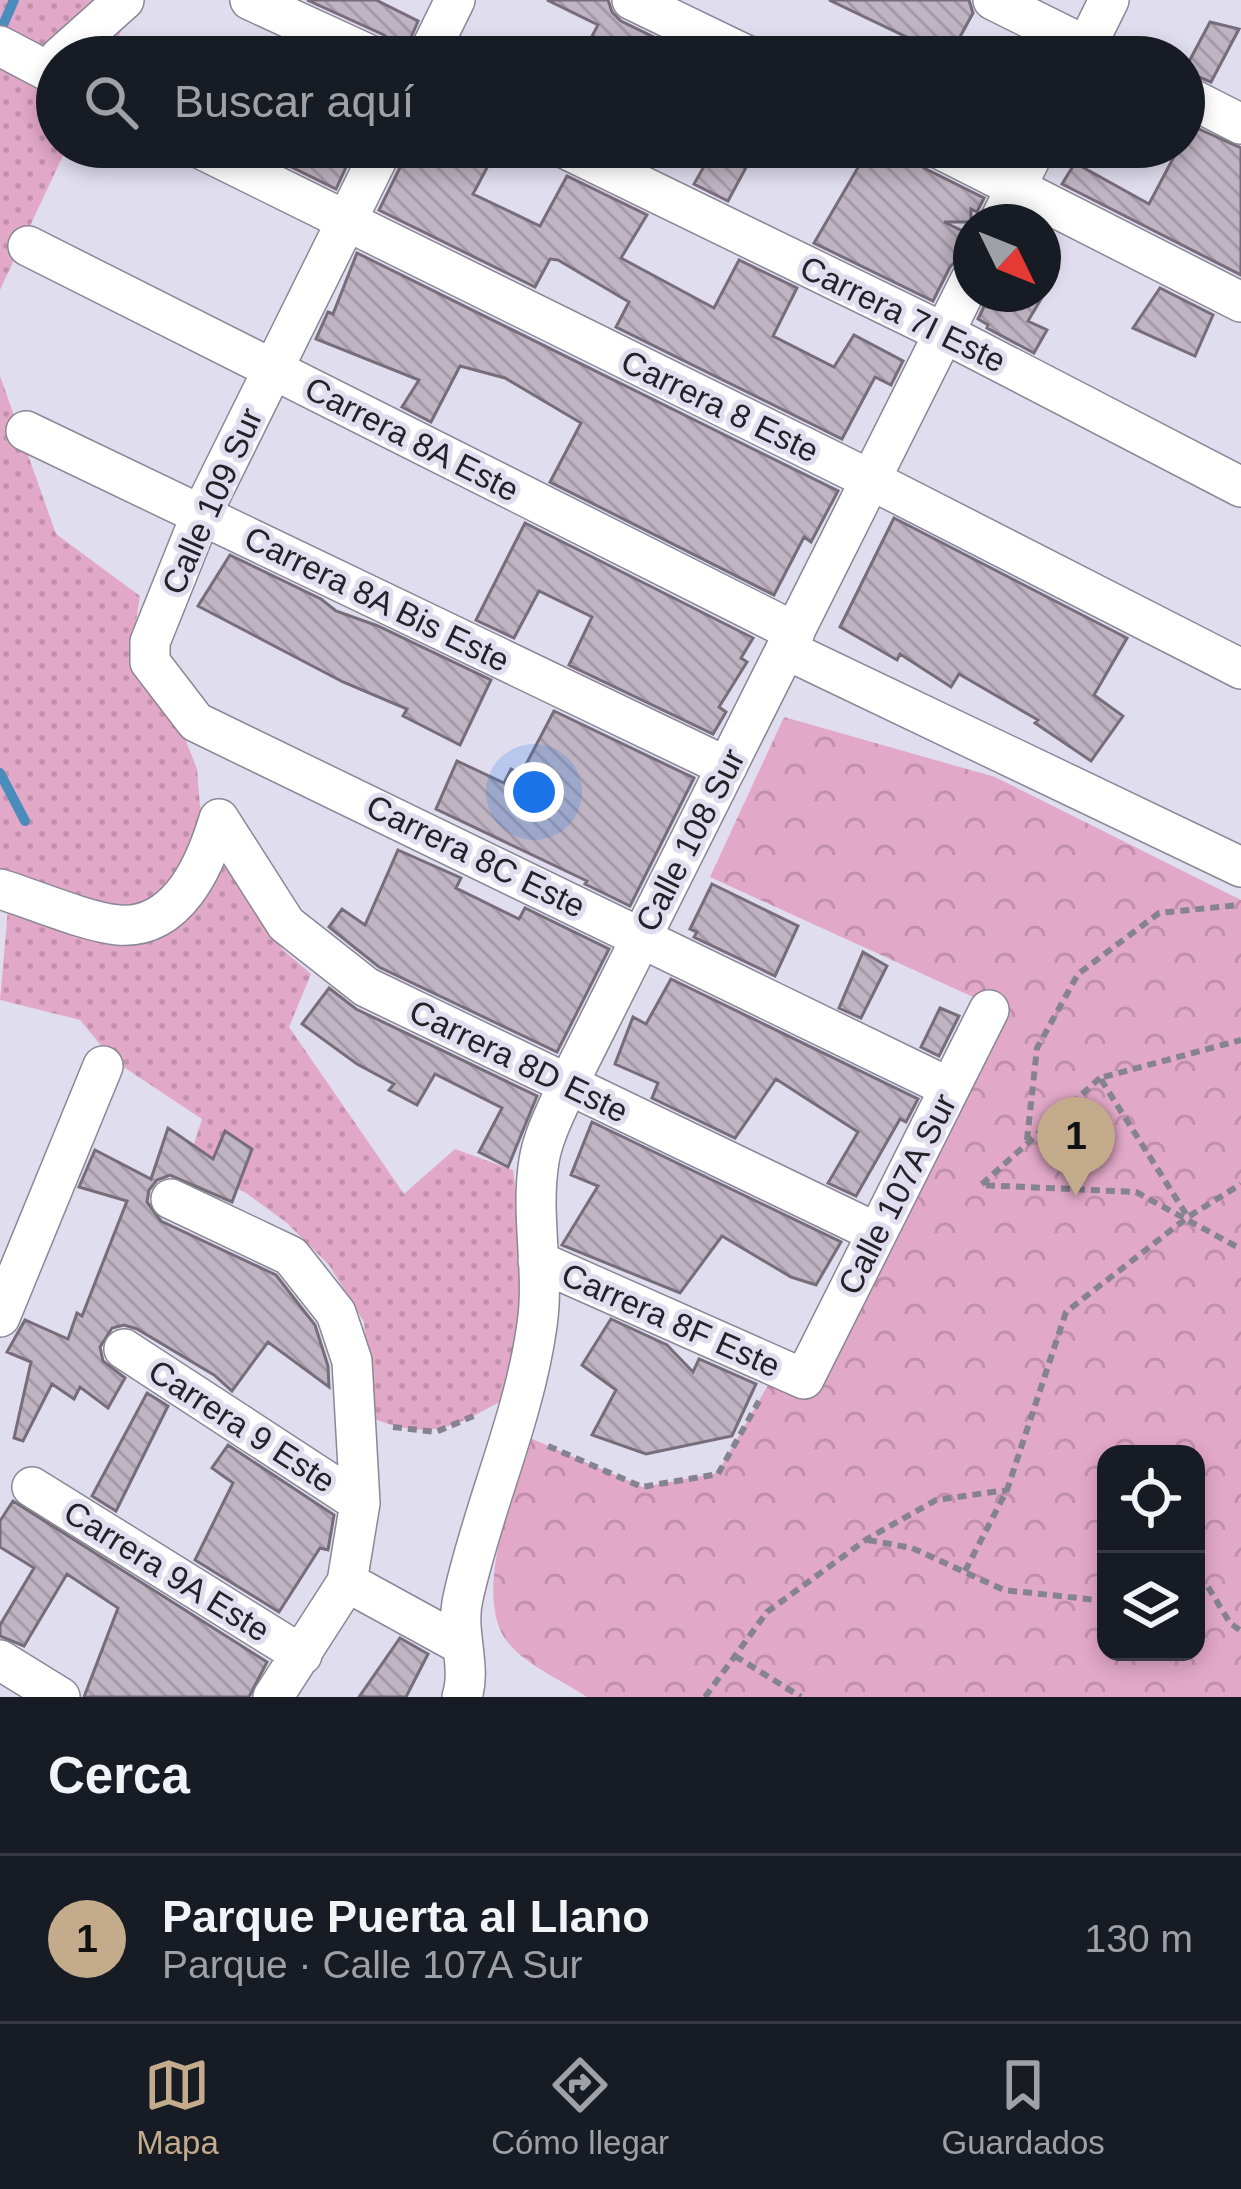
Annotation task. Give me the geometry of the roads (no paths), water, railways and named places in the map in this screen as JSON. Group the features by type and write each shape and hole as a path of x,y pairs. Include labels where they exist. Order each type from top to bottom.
{"street":[{"path":"86,36 124,0"},
{"path":"250,0 328,36"},
{"path":"437,36 455,0"},
{"path":"632,0 707,36"},
{"path":"993,0 1060,36"},
{"path":"1097,36 1109,0"},
{"path":"0,46 36,59"},
{"path":"1205,106 1241,124"},
{"name":"Carrera 8 Este","path":"239,168 872,480 1241,669"},
{"name":"Calle 109 Sur","path":"196,722 151,662 150,642 201,515 373,168"},
{"name":"Carrera 7I Este","path":"605,168 944,333 1241,487"},
{"path":"979,168 1241,302"},
{"path":"1008,204 1026,168"},
{"name":"Carrera 8A Este","path":"28,246 791,641 1241,867"},
{"name":"Calle 108 Sur","path":"462,1697 467,1679 460,1644 462,1602 526,1386 538,1319 535,1211 539,1157 568,1084 954,312"},
{"name":"Carrera 8A Bis Este","path":"26,431 728,767"},
{"name":"Carrera 8C Este","path":"196,722 950,1088"},
{"name":"Carrera 8D Este","path":"0,889 117,925 152,922 181,897 207,860 219,819 286,924 366,987 877,1234"},
{"name":"Calle 107A Sur","path":"791,1373 877,1234 989,1010"},
{"path":"0,1317 104,1066"},
{"path":"171,1199 291,1256 336,1313 352,1360 360,1503 346,1582 273,1697"},
{"name":"Carrera 8F Este","path":"538,1261 791,1373"},
{"name":"Carrera 9 Este","path":"124,1348 360,1503"},
{"name":"Carrera 9A Este","path":"32,1487 302,1655"},
{"path":"346,1582 460,1644"},
{"path":"0,1660 60,1697"}],"waterway":[{"path":"3,25 14,0"},
{"path":"0,773 25,821"}],"place":[{"name":"Parque Puerta al Llano","path":"1076,1196"}]}
